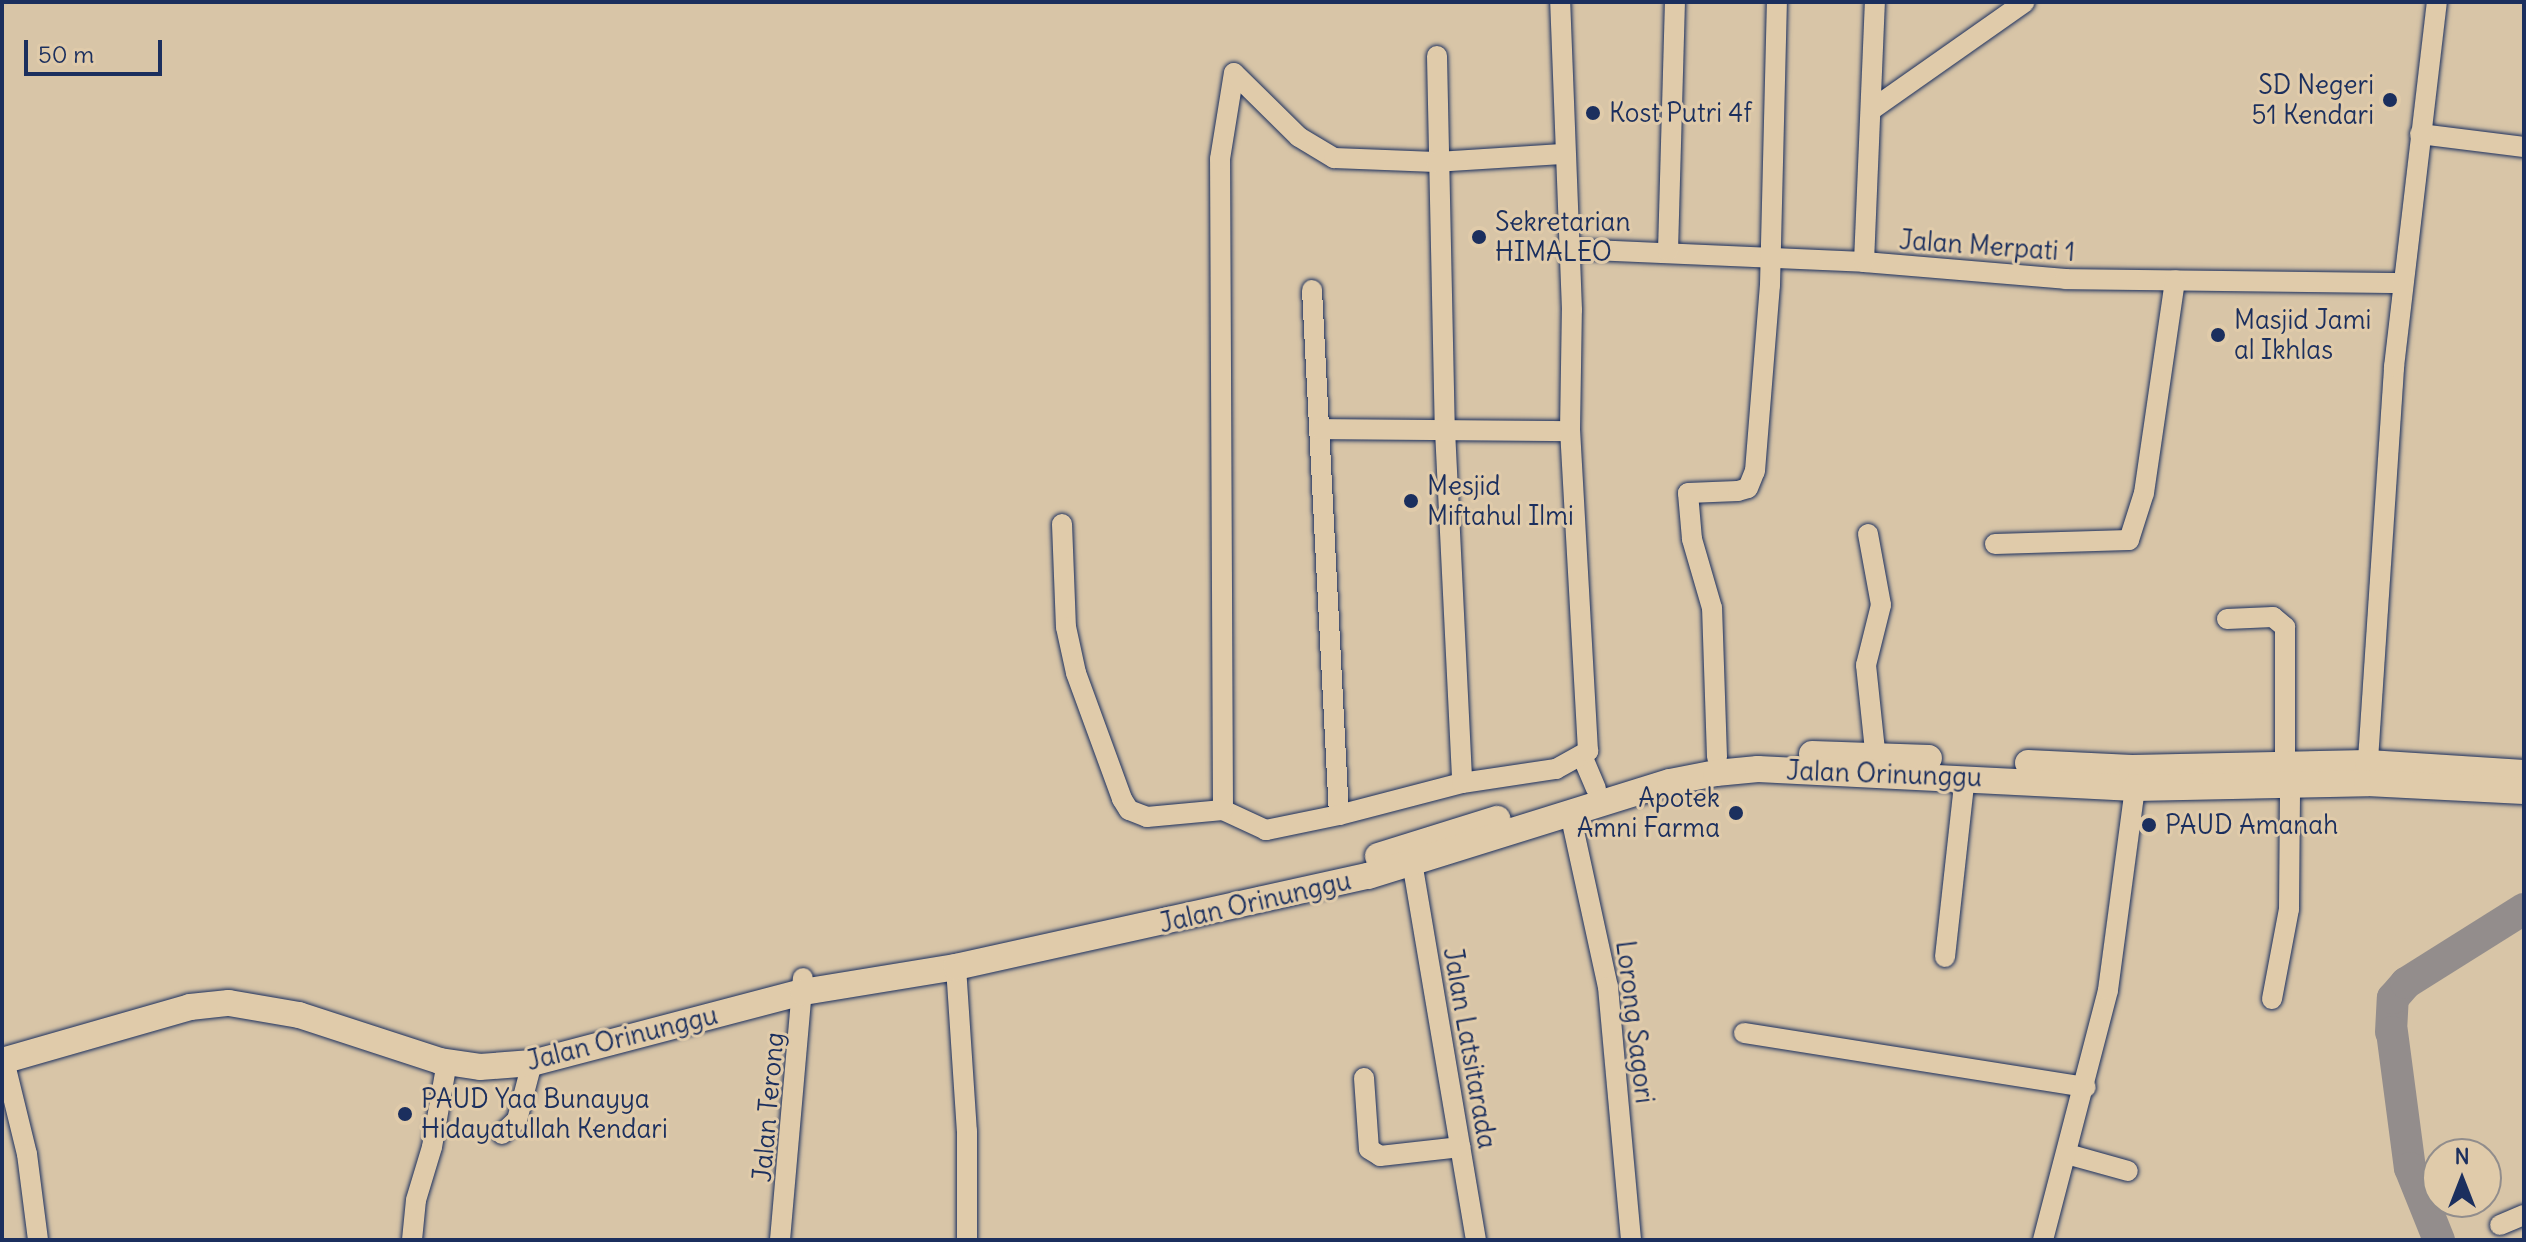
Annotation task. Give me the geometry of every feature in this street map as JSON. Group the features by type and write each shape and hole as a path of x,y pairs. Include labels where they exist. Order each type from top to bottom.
{"street":[{"path":"1560,2 1569,249 1570,431 1589,741 1583,758 1598,796"},
{"path":"1668,251 1675,2"},
{"path":"1717,757 1713,622 1692,539 1688,493 1748,488 1755,471 1771,256 1777,2"},
{"path":"1864,262 1874,108 1875,2"},
{"path":"1874,108 2025,2"},
{"path":"2367,773 2402,283 2437,2"},
{"path":"1437,56 1436,162 1445,430 1462,783"},
{"path":"1223,810 1220,171 1224,117 1234,73 1323,153 1370,162 1436,162 1564,154"},
{"path":"2420,134 2524,147"},
{"name":"Jalan Merpati 1","path":"1569,249 1771,256 1985,274 2402,283"},
{"path":"1995,544 2129,540 2144,493 2175,280"},
{"path":"1312,290 1339,815"},
{"path":"1320,429 1570,431"},
{"path":"1062,524 1064,602 1073,657 1122,799 1129,810 1147,817 1223,810 1266,830 1339,815 1462,783 1556,769 1583,758"},
{"path":"1868,534 1881,605 1866,665 1877,765"},
{"path":"2227,619 2273,617 2285,627 2288,921 2272,999"},
{"name":"Jalan Orinunggu","path":"1411,856 1717,757 1877,765 2132,768 2287,775"},
{"name":"Jalan Orinunggu","path":"3,1055 190,1007 229,1003 264,1005 447,1062 532,1063 803,985 956,967 1411,856 1570,813 1598,796 1716,773 1877,765 1965,777 2135,788 2287,775 2524,773"},
{"name":"Jalan Orinunggu","path":"2367,773 2524,791"},
{"path":"1945,957 1965,777"},
{"path":"2043,1240 2086,1087 2108,990 2135,788"},
{"name":"Lorong Sagori","path":"1570,813 1608,987 1631,1240"},
{"name":"Jalan Latsitarada","path":"1411,856 1476,1240"},
{"name":"Jalan Orinunggu","path":"3,1055 211,986 249,987 446,1044 498,1050 803,985 1137,923"},
{"path":"956,967 967,1131 967,1240"},
{"name":"Jalan Terong","path":"780,1240 803,985"},
{"path":"1744,1033 2086,1087"},
{"path":"3,1055 27,1154 38,1240"},
{"path":"412,1240 416,1200 432,1147 447,1062"},
{"path":"502,1134 517,1120 532,1063"},
{"path":"1364,1078 1369,1149 1380,1156 1460,1147"},
{"path":"2067,1154 2128,1171"},
{"path":"2500,1225 2524,1215"}],"waterway":[{"path":"2391,1032 2393,998 2406,983 2524,909"},
{"path":"2392,1032 2410,1168 2439,1240"}],"place":[{"name":"SD Negeri 51 Kendari","path":"2390,100"},
{"name":"Kost Putri 4f","path":"1593,113"},
{"name":"Sekretarian HIMALEO","path":"1479,237"},
{"name":"Masjid Jami al Ikhlas","path":"2218,335"},
{"name":"Mesjid Miftahul Ilmi","path":"1411,501"},
{"name":"Apotek Amni Farma","path":"1736,813"},
{"name":"PAUD Amanah","path":"2149,825"},
{"name":"PAUD Yaa Bunayya Hidayatullah Kendari","path":"405,1114"}]}
